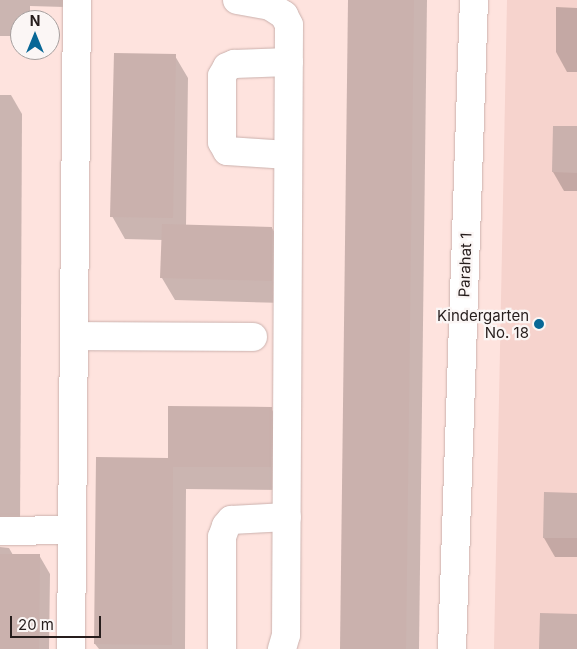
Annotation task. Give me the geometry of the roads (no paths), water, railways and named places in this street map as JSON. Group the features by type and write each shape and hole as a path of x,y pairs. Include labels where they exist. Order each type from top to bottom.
{"street":[{"path":"71,649 77,0"},
{"path":"237,0 270,6 284,15 289,25 286,635 282,649"},
{"name":"Parahat 1","path":"452,649 474,0"},
{"path":"288,155 227,151 222,142 222,85 227,67 234,64 289,62"},
{"path":"74,336 253,337"},
{"path":"222,649 222,537 226,526 231,520 287,517"},
{"path":"0,531 72,530"}],"place":[{"name":"Kindergarten No. 18","path":"539,324"}]}
